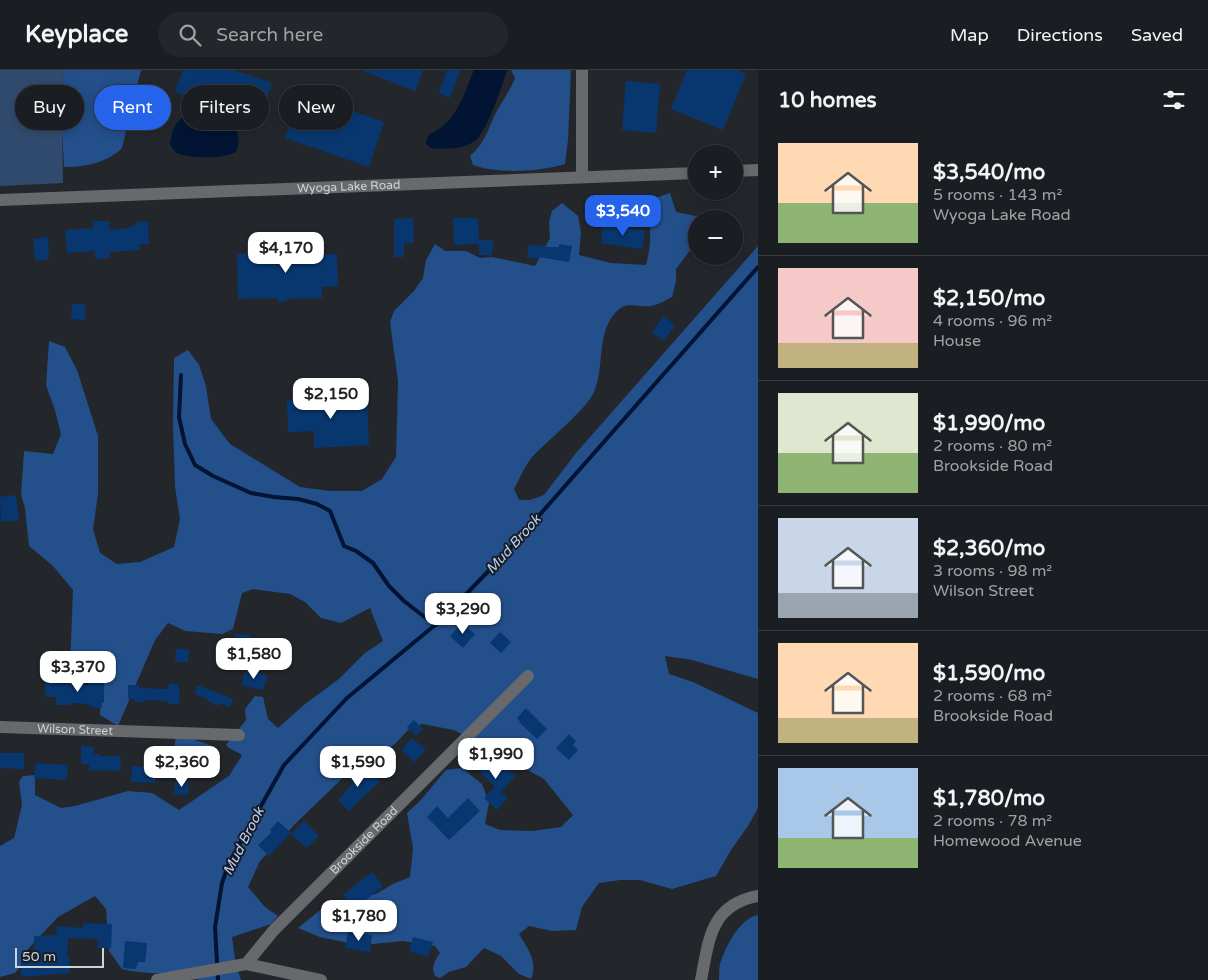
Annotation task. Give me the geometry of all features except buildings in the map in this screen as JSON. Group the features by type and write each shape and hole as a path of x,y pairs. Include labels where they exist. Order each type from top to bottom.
{"street":[{"path":"582,70 582,178"},
{"path":"743,170 758,170"},
{"name":"Wyoga Lake Road","path":"0,200 688,172"},
{"name":"Brookside Road","path":"240,965 528,676"},
{"name":"Wilson Street","path":"0,727 239,735"},
{"path":"701,980 708,946 719,917 738,902 758,896"},
{"path":"157,980 240,965 321,980"}],"shaded area":[{"path":"0,70 62,70 64,85 15,85 15,130 62,130 63,183 0,186"},
{"path":"62,70 141,70 137,85 94,85 94,130 126,130 122,148 103,161 88,165 64,167 62,130 84,130 84,85 64,85"},
{"path":"474,70 507,70 485,128 476,140 466,146 448,149 431,148 426,144 427,137 450,119 462,99"},
{"path":"511,70 571,70 565,164 543,169 519,171 494,170 473,165 470,156 484,139 515,78"},
{"path":"180,120 181,130 236,130 239,141 236,152 224,156 207,157 183,155 176,152 170,144 174,128"},
{"path":"670,193 676,212 688,214 688,253 676,269 676,281 672,297 654,305 624,306 616,312 610,320 603,340 599,372 594,392 583,408 533,456 514,489 519,500 530,500 544,495 576,453 758,246 758,679 692,660 665,656 669,674 693,682 758,713 758,808 716,876 672,889 640,880 599,883 582,907 576,930 552,931 529,926 519,934 529,950 533,961 531,979 519,974 501,956 484,948 466,967 449,972 440,978 435,976 433,970 440,953 435,946 403,941 373,944 349,943 320,937 298,928 319,911 338,903 376,894 410,877 413,848 407,813 420,801 446,770 462,768 482,784 489,803 485,824 500,830 532,831 561,827 573,815 544,779 454,730 422,724 410,728 395,744 348,773 260,861 248,887 265,907 278,916 271,924 232,937 236,965 241,980 198,980 201,972 162,974 122,969 109,951 106,909 95,896 58,917 28,949 25,961 15,973 0,977 0,846 14,838 22,805 19,782 23,776 35,775 35,795 61,808 75,806 128,791 152,793 179,810 230,775 242,755 226,745 246,720 245,709 255,696 263,697 268,719 278,728 305,704 339,679 365,653 383,641 370,608 341,623 321,618 305,602 290,594 253,589 242,593 233,629 222,634 185,631 168,623 155,640 118,726 100,715 101,690 86,678 75,685 65,682 64,675 70,667 73,590 53,566 29,546 25,508 21,495 24,451 53,454 61,434 46,385 49,341 65,347 77,370 98,436 98,494 93,529 100,553 117,564 140,562 174,547 180,519 175,487 173,424 174,358 188,350 199,365 206,386 211,419 230,444 300,487 330,491 362,491 382,479 396,457 398,381 390,322 394,311 414,291 423,278 426,260 435,244 445,251 466,251 480,258 492,257 535,266 550,238 549,222 552,211 562,203 578,216 581,233 579,255 611,263 646,265 650,233 646,201"},
{"path":"176,737 187,737 215,747 212,760 175,760 173,753"},
{"path":"758,915 758,980 719,980 720,964 729,942 739,927 751,917"}],"waterway":[{"name":"Mud Brook","path":"218,980 215,927 222,883 229,863 284,765 347,698 441,620 506,553 758,267"},
{"path":"181,375 179,417 185,444 195,465 213,476 251,493 298,499 317,504 330,511 344,546 356,551 373,563 389,586 404,601 435,625"}]}
